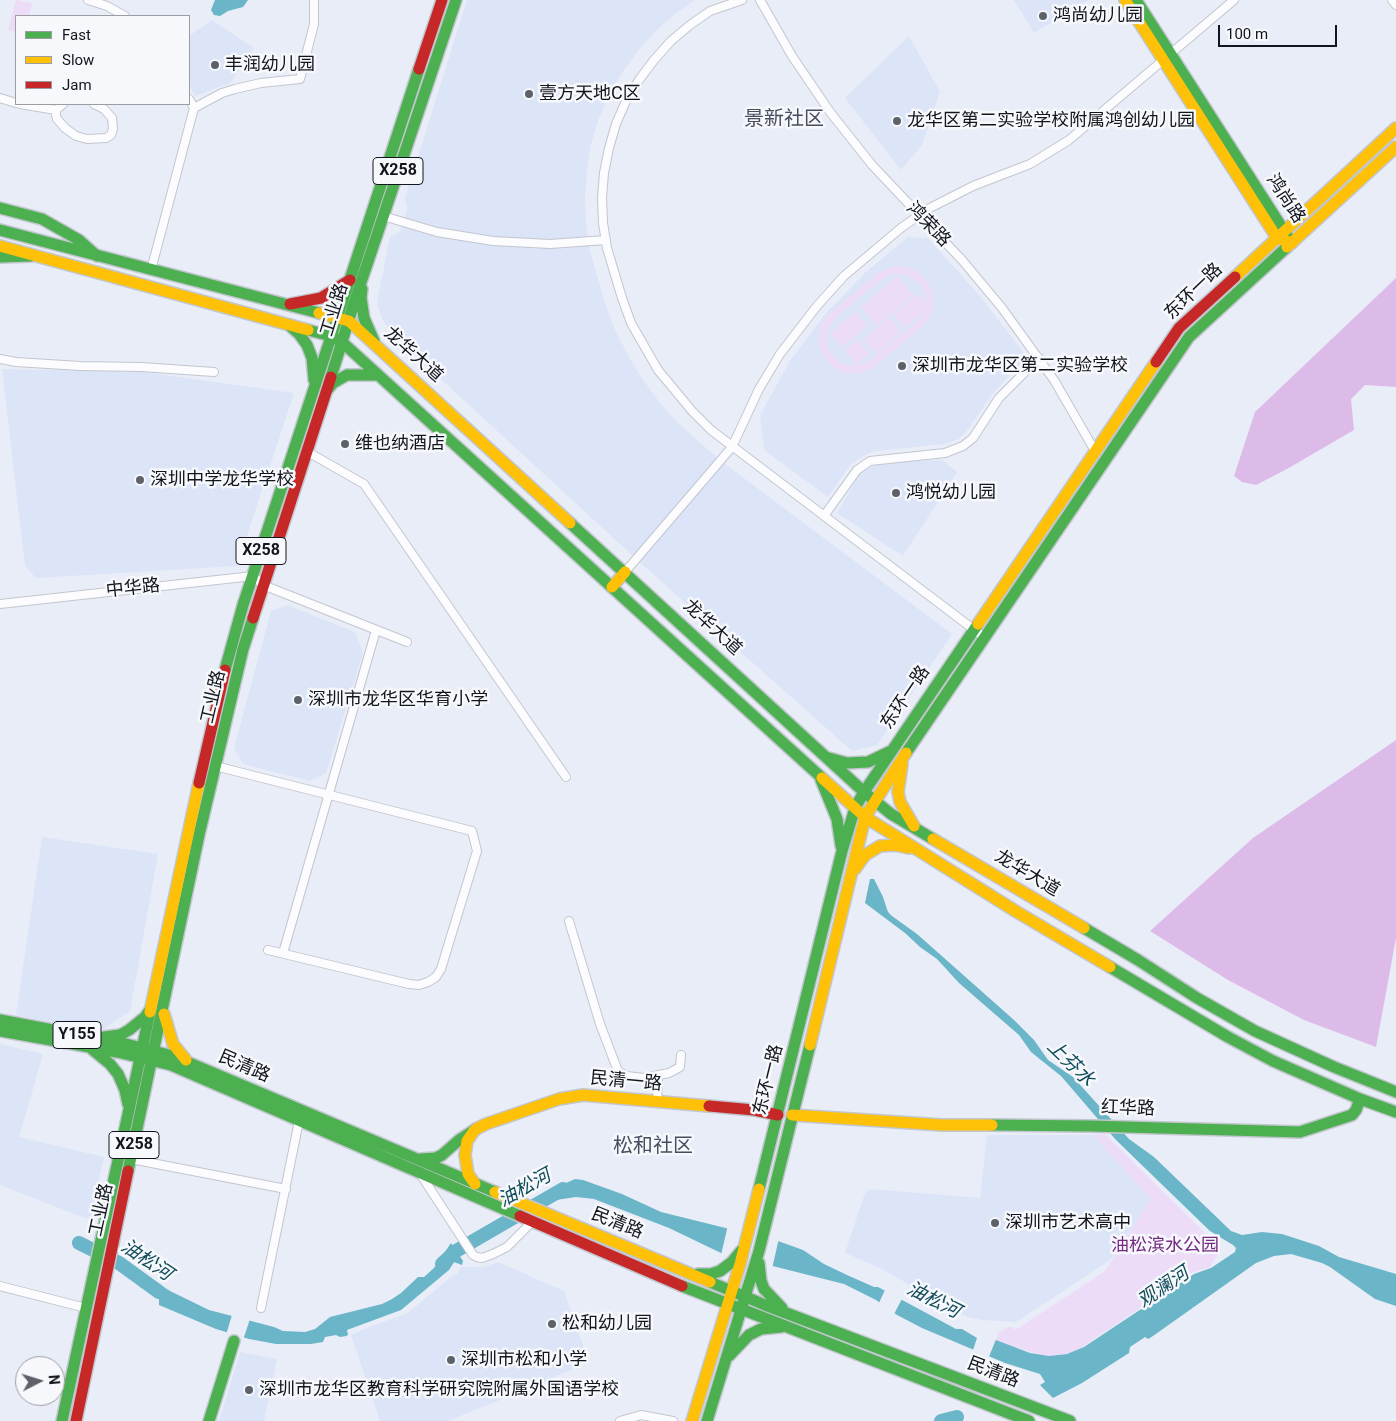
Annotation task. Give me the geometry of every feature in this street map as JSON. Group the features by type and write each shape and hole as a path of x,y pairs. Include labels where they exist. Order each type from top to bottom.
{"main road":[{"name":"工业路","path":"77,1421 105,1280 154,1055 157,1009 216,703 230,648 442,0"},
{"name":"工业路","path":"62,1421 142,1053 157,1009 243,649 306,451 343,343 365,269 456,0"},
{"name":"鸿尚路","path":"1125,0 1166,57 1281,234 1292,242"},
{"name":"鸿尚路","path":"1136,0 1166,57"},
{"name":"东环一路","path":"692,1421 732,1291 736,1263 750,1226 832,890 855,808 1179,328 1396,128"},
{"name":"东环一路","path":"707,1421 741,1310 757,1268 763,1230 851,876 857,861 865,817 1189,337 1396,147"},
{"path":"0,208 42,219 52,224 79,240 98,257"},
{"name":"龙华大道","path":"0,230 349,321 823,755 891,814 1255,1031 1334,1067 1396,1092"},
{"name":"龙华大道","path":"0,246 331,336 343,343 865,817 1017,912 1228,1038 1273,1061 1360,1099 1396,1112"},
{"path":"0,257 37,256"},
{"path":"365,269 361,298 364,318 376,346"},
{"path":"280,304 305,302 321,298 350,280"},
{"path":"287,324 299,334 310,353 314,366 314,387"},
{"path":"326,391 333,383 347,375 378,375"},
{"path":"612,587 625,572"},
{"path":"823,755 838,761 858,763 868,762 893,750"},
{"path":"904,757 900,771 898,792 900,802 916,828"},
{"path":"819,775 837,819 842,851"},
{"path":"857,861 870,851 884,845 895,845 917,850"},
{"path":"128,1114 128,1099 118,1074 91,1043 120,1035 157,1009 173,1044 188,1062"},
{"name":"Y155","path":"0,1020 91,1043 154,1055"},
{"name":"Y155","path":"0,1031 91,1043"},
{"name":"民清路","path":"154,1055 188,1062 732,1291 1070,1421"},
{"name":"民清路","path":"154,1055 171,1066 728,1305 1029,1421"},
{"name":"民清一路","path":"416,1158 436,1158 459,1140 486,1124 566,1097 589,1095 754,1110 778,1115"},
{"name":"红华路","path":"792,1115 934,1125 1091,1126 1300,1132 1352,1115 1360,1099"},
{"path":"475,1184 468,1174 465,1155 467,1141 476,1129"},
{"path":"690,1273 716,1273 736,1263"},
{"path":"757,1268 768,1295 789,1314"},
{"path":"723,1367 736,1347 749,1335 768,1328 786,1328"},
{"path":"209,1421 234,1342"}],"street":[{"path":"88,0 106,6 123,15"},
{"path":"194,108 222,93 235,89 261,83 300,79 314,24 314,0"},
{"path":"742,0 710,11 671,41 644,73 626,101 616,124 604,173 602,198 606,240 622,298 644,347 674,391 692,412 732,447 986,638"},
{"name":"鸿荣路","path":"760,0 792,56 830,112 872,165 982,283 1039,358 1096,451"},
{"path":"625,572 732,447 759,389 780,354 804,322 849,272 919,215 957,193 1017,170 1050,153 1069,140 1234,0"},
{"path":"1392,0 1396,5"},
{"path":"0,98 15,103"},
{"path":"151,270 194,108 190,100"},
{"path":"26,105 56,110"},
{"path":"56,110 62,105"},
{"path":"56,110 57,119 76,136 87,139 106,138 113,129 112,118 104,109 96,105"},
{"path":"383,216 437,232 493,241 550,244 606,240"},
{"path":"824,516 857,470 870,461 945,453 963,446 973,438 999,398 1039,358"},
{"path":"0,359 34,364 141,367 214,372"},
{"path":"306,451 364,484 566,777"},
{"path":"253,576 263,585 406,642"},
{"name":"中华路","path":"0,604 253,576"},
{"path":"283,953 376,630"},
{"path":"215,766 472,831 477,851 441,969 436,977 428,982 419,985 409,984 268,950"},
{"path":"569,921 600,1024 618,1072 632,1077 658,1076 678,1070 682,1062 681,1055"},
{"path":"657,1102 658,1076"},
{"path":"261,1308 299,1121"},
{"path":"131,1159 286,1189"},
{"path":"420,1173 474,1255 482,1258 500,1252 532,1222"},
{"path":"0,1286 86,1308"},
{"path":"620,1421 635,1416 648,1415 673,1421"}],"shaded area":[{"path":"467,0 695,0 659,28 640,48 610,93 599,118 591,144 585,197 586,225 590,251 615,330 643,380 679,424 721,461 952,634 877,745 852,751 645,567 394,336 382,319 377,303 390,237 401,231 407,209 405,198"},
{"name":"鸿尚幼儿园","path":"1014,0 1089,0 1034,33"},
{"name":"丰润幼儿园","path":"212,20 254,48 230,83 195,96 190,86 190,35"},
{"name":"龙华区第二实验学校附属鸿创幼儿园","path":"909,36 940,92 922,145 901,170 845,98"},
{"name":"深圳市龙华区第二实验学校","path":"908,237 928,238 980,296 1027,357 993,393 959,439 944,444 876,451 867,454 851,464 828,497 764,450 760,415 790,361 825,314 867,271"},
{"path":"1396,278 1396,387 1365,385 1351,399 1354,430 1287,469 1256,485 1242,482 1234,476 1255,412"},
{"name":"深圳中学龙华学校","path":"2,369 142,372 294,393 237,566 36,578 25,566"},
{"name":"鸿悦幼儿园","path":"942,460 957,472 903,556 837,513 861,472 883,462"},
{"name":"深圳市龙华区华育小学","path":"287,605 355,632 363,653 326,773 310,781 243,764 234,748 271,611"},
{"path":"1396,740 1396,938 1376,1047 1304,1020 1228,980 1150,931 1253,838"},
{"path":"42,837 158,854 130,1011 99,1032 16,1015"},
{"path":"0,1044 43,1054 19,1137 104,1157 90,1220 0,1185"},
{"name":"深圳市艺术高中","path":"987,1135 1093,1135 1151,1199 1114,1256 1016,1322 967,1317 878,1267 845,1253 865,1193 871,1189 980,1198"},
{"name":"深圳市松和小学","path":"498,1262 564,1291 587,1357 578,1360 579,1366 549,1380 448,1421 380,1421 351,1335 408,1313 453,1275 457,1274 461,1267 484,1267"},
{"name":"深圳市龙华区教育科学研究院附属外国语学校","path":"240,1352 277,1359 264,1421 219,1421"}],"green space":[{"path":"16,0 32,3 29,15 15,15 15,32 8,30"},
{"path":"896,266 911,268 928,282 933,295 930,317 921,328 870,370 856,374 841,372 825,358 819,345 822,323 831,312 877,274","holes":["891,274 908,275 922,286 926,297 923,314 916,323 866,363 849,366 839,362 828,349 826,337 829,326 836,317"]},
{"path":"898,276 913,295 877,326 861,307"},
{"path":"918,293 925,302 922,314 904,328 893,314"},
{"path":"856,312 867,326 842,347 830,333"},
{"path":"889,318 901,332 876,353 864,339"},
{"path":"858,339 870,354 857,365 845,350"},
{"name":"油松滨水公园","path":"1105,1134 1221,1249 1210,1267 1193,1272 1081,1348 1070,1353 1050,1356 1039,1355 996,1340 998,1333 1008,1327 1017,1329 1105,1271 1151,1199 1093,1135"}],"water":[{"path":"215,0 248,0 243,7 228,11 220,16 214,15 211,10"},
{"path":"870,879 874,879 888,912 892,916 917,934 1014,1020 1034,1040 1048,1060 1073,1077 1129,1139 1154,1157 1231,1231 1242,1235 1262,1232 1282,1234 1319,1246 1339,1257 1396,1274 1396,1306 1375,1299 1322,1263 1291,1254 1274,1256 1256,1263 1153,1336 1148,1339 1145,1337 1130,1347 1129,1353 1082,1383 1053,1398 1040,1385 1045,1382 1040,1374 1005,1363 922,1328 897,1315 876,1300 844,1284 721,1253 669,1228 594,1199 576,1197 556,1200 544,1195 575,1179 583,1180 622,1194 661,1212 778,1241 803,1250 824,1264 874,1287 878,1287 956,1329 962,1329 977,1338 996,1340 1030,1353 1049,1356 1067,1354 1084,1347 1194,1274 1211,1268 1235,1252 1236,1248 1233,1245 1210,1231 1116,1140 1061,1076 1031,1052 1019,1035 959,983 937,959 865,903"},
{"path":"451,1243 463,1261 462,1265 454,1262 449,1270 401,1310 347,1330 348,1335 346,1336 325,1337 323,1342 311,1344 276,1344 249,1339 216,1329 159,1305 159,1299 139,1286 148,1277 170,1291 209,1310 283,1331 305,1332 315,1329 330,1317 382,1304 392,1299 418,1277 424,1277 434,1268"}],"pier":[{"path":"728,1225 779,1238 772,1269 721,1255"},
{"path":"885,1290 902,1299 893,1316 878,1305"},
{"path":"232,1315 250,1319 243,1340 226,1335"},
{"path":"978,1335 997,1337 988,1359 972,1353"}],"waterway":[{"name":"油松河","path":"442,1264 456,1251 563,1189"},
{"name":"油松河","path":"79,1243 119,1263 159,1292"},
{"path":"941,1421 957,1417"}],"traffic: fast":[{"path":"331,377 456,0"},
{"path":"1136,0 1288,237"},
{"path":"225,670 243,605 419,69"},
{"path":"0,208 42,219 79,240 97,256"},
{"path":"0,230 319,313"},
{"path":"906,753 1189,337 1287,247"},
{"path":"0,257 31,256"},
{"path":"362,289 361,298 364,318 374,341"},
{"path":"289,325 307,345 312,358 314,380"},
{"path":"308,330 331,336 343,343 822,778"},
{"path":"328,389 333,383 347,375 378,375"},
{"path":"570,523 864,792 891,814 933,839"},
{"path":"128,1171 199,835 243,649 253,618"},
{"path":"759,1189 842,851 855,808 978,624"},
{"path":"829,758 847,763 868,762 891,751"},
{"path":"821,780 837,819 841,846"},
{"path":"1084,928 1197,998 1255,1031 1334,1067 1396,1092"},
{"path":"1110,967 1228,1037 1273,1061 1360,1099 1396,1112"},
{"path":"104,1037 120,1035 129,1030 145,1017 150,1010"},
{"path":"62,1421 150,1012"},
{"path":"0,1020 126,1044 173,1056 495,1192"},
{"path":"0,1031 117,1052 171,1065 520,1216"},
{"path":"707,1421 759,1251 810,1045"},
{"path":"93,1050 110,1064 118,1074 125,1090 128,1104"},
{"path":"992,1125 1300,1132 1352,1115 1360,1099"},
{"path":"421,1159 436,1158 442,1155 459,1140 476,1129"},
{"path":"698,1274 711,1274 720,1271 732,1262 741,1251"},
{"path":"759,1263 764,1289 782,1308"},
{"path":"710,1282 765,1305 1070,1421"},
{"path":"682,1286 1029,1421"},
{"path":"729,1356 749,1335 761,1329 781,1327"},
{"path":"209,1421 234,1341"}],"traffic: slow":[{"path":"1125,0 1277,238 1292,243"},
{"path":"1235,277 1396,128"},
{"path":"1287,247 1396,147"},
{"path":"0,246 308,330"},
{"path":"319,313 349,321 570,523"},
{"path":"978,624 1156,362"},
{"path":"612,587 625,572"},
{"path":"810,1045 865,817 906,753"},
{"path":"902,764 898,792 900,802 914,826"},
{"path":"822,778 865,817 1017,912 1110,967"},
{"path":"150,1012 199,783"},
{"path":"933,839 1084,928"},
{"path":"855,869 865,855 880,846 895,845 909,848"},
{"path":"164,1014 173,1044 186,1060"},
{"path":"476,1129 559,1099 583,1095 709,1106"},
{"path":"792,1115 942,1125 992,1125"},
{"path":"474,1131 467,1141 465,1155 468,1174 475,1184"},
{"path":"692,1421 740,1264 759,1189"},
{"path":"495,1192 710,1282"}],"traffic: jam":[{"path":"419,69 442,0"},
{"path":"1156,362 1179,328 1235,277"},
{"path":"290,304 321,298 350,280"},
{"path":"253,618 331,377"},
{"path":"199,783 225,670"},
{"path":"709,1106 754,1110 778,1115"},
{"path":"76,1421 128,1171"},
{"path":"520,1216 682,1286"}],"place":[{"name":"鸿尚幼儿园","path":"1043,16"},
{"name":"丰润幼儿园","path":"215,65"},
{"name":"壹方天地C区","path":"529,94"},
{"name":"龙华区第二实验学校附属鸿创幼儿园","path":"897,121"},
{"name":"深圳市龙华区第二实验学校","path":"902,366"},
{"name":"维也纳酒店","path":"345,444"},
{"name":"深圳中学龙华学校","path":"140,480"},
{"name":"鸿悦幼儿园","path":"896,493"},
{"name":"深圳市龙华区华育小学","path":"298,700"},
{"name":"深圳市艺术高中","path":"995,1223"},
{"name":"松和幼儿园","path":"552,1324"},
{"name":"深圳市松和小学","path":"451,1360"},
{"name":"深圳市龙华区教育科学研究院附属外国语学校","path":"249,1390"}],"district":[{"name":"景新社区","path":"784,120"},
{"name":"松和社区","path":"653,1147"}],"water label":[{"name":"上芬水","path":"1070,1064"},
{"name":"观澜河","path":"1164,1288"}]}
